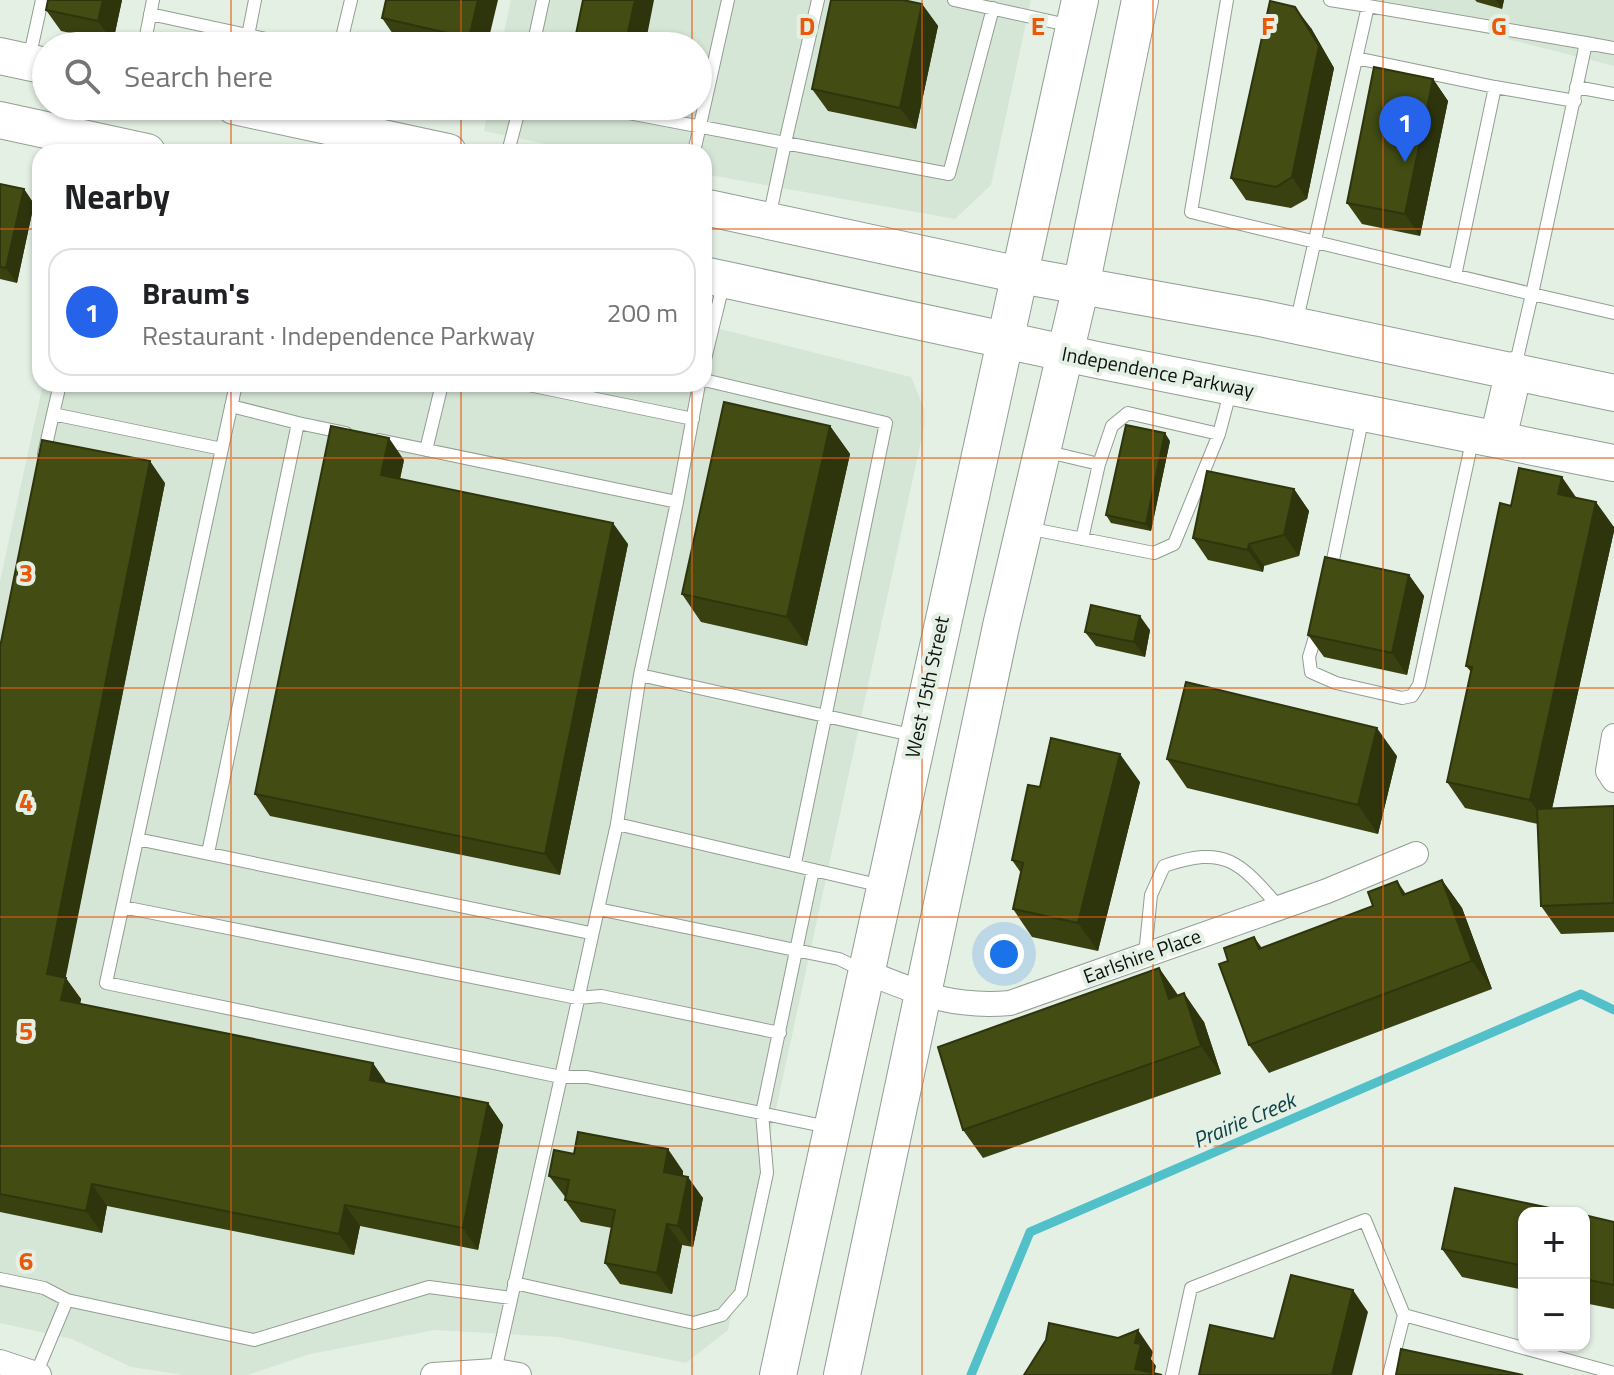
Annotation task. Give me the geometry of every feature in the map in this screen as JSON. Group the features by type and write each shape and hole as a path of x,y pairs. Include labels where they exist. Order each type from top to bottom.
{"main road":[{"path":"842,1375 1024,527 1081,286 1140,0"},
{"name":"West 15th Street","path":"778,1375 864,971 1077,13"},
{"path":"0,120 110,144"},
{"path":"282,120 313,129 401,144"},
{"path":"712,209 1020,275 1296,325 1614,393"},
{"name":"Independence Parkway","path":"714,278 1065,353 1614,463"},
{"path":"1486,437 1514,370"}],"street":[{"path":"1614,736 1608,771 1614,780"},
{"name":"Earlshire Place","path":"864,971 925,996 969,1006 1010,1003 1279,907 1416,854"},
{"path":"0,1362 37,1374"},
{"path":"433,1375 507,1373"}],"lane":[{"path":"33,32 42,0"},
{"path":"147,32 153,0"},
{"path":"249,32 255,0"},
{"path":"343,32 351,0"},
{"path":"536,32 543,0"},
{"path":"712,71 728,0"},
{"path":"768,221 818,0"},
{"path":"954,0 993,8 1077,13"},
{"path":"1227,0 1191,212 1614,313"},
{"path":"1330,0 1614,48"},
{"path":"1296,325 1368,6"},
{"path":"660,120 949,174 993,8"},
{"path":"150,14 217,32"},
{"path":"25,61 32,36"},
{"path":"1514,370 1586,43"},
{"path":"1356,58 1575,101"},
{"path":"1455,276 1495,87"},
{"path":"1576,87 1614,94"},
{"path":"510,144 516,120"},
{"path":"696,144 701,120"},
{"path":"712,384 886,423 795,863"},
{"path":"1024,527 1154,553 1174,544 1219,434 1231,387"},
{"path":"40,473 58,392"},
{"path":"234,392 106,983 561,1077 587,1077 831,1127"},
{"path":"426,450 440,392"},
{"path":"563,392 693,419"},
{"path":"507,1373 511,1298 590,933 617,824 640,675 700,392"},
{"path":"231,406 355,435"},
{"path":"1082,539 1099,464 1112,426 1128,413 1219,434"},
{"path":"1328,584 1364,413"},
{"path":"53,414 222,449"},
{"path":"208,853 298,423"},
{"path":"1322,616 1309,657 1311,672 1336,683 1402,698 1412,696 1419,685 1486,437"},
{"path":"369,438 677,502"},
{"path":"1041,450 1099,464"},
{"path":"640,675 916,736"},
{"path":"617,824 795,863 883,886"},
{"path":"137,839 590,933"},
{"path":"1145,955 1151,895 1164,866 1196,855 1225,858 1252,876 1279,907"},
{"path":"514,1283 694,1323 722,1315 741,1293 767,1173 762,1113 813,870"},
{"path":"123,907 577,998 601,996 780,1033"},
{"path":"598,909 839,959 864,971"},
{"path":"1172,1375 1191,1288 1365,1220 1404,1315 1389,1375"},
{"path":"0,1279 44,1288 67,1300 254,1340 429,1287 511,1298"},
{"path":"37,1374 67,1300"},
{"path":"1404,1315 1614,1373"}],"shaded area":[{"path":"511,0 1031,0 991,185 955,219 712,175 712,144 545,144 484,131 486,120 712,120 712,32 504,32"},
{"path":"1352,0 1614,0 1614,66"},
{"path":"712,327 911,377 924,408 925,423 728,1330 686,1363 558,1337 435,1330 310,1354 248,1375 184,1375 131,1367 72,1339 0,1323 0,581 41,392 712,392"}],"building":[{"path":"48,0 103,0 98,21 46,10"},
{"path":"386,0 478,0 470,32 443,32 382,18"},
{"path":"583,0 635,0 628,32 576,32"},
{"path":"831,0 903,0 922,4 900,108 812,89"},
{"path":"1270,1 1295,7 1319,46 1292,177 1276,187 1231,178"},
{"path":"1374,67 1433,79 1405,214 1347,203"},
{"path":"0,184 24,189 6,268 0,267"},
{"path":"724,402 830,426 787,617 682,594"},
{"path":"1126,425 1165,433 1146,524 1106,515"},
{"path":"331,426 389,438 381,475 613,523 545,854 255,794"},
{"path":"42,440 150,461 47,974 66,978 61,1000 373,1063 370,1080 488,1103 463,1228 345,1205 339,1234 92,1184 86,1211 0,1194 0,647"},
{"path":"1519,468 1562,477 1558,494 1596,502 1530,800 1447,782 1472,667 1466,666 1500,503 1511,506"},
{"path":"1207,471 1294,489 1284,535 1249,544 1248,550 1193,538"},
{"path":"1325,557 1409,575 1392,653 1308,635"},
{"path":"1091,605 1140,616 1134,642 1085,632"},
{"path":"1186,682 1377,728 1358,805 1167,759"},
{"path":"1051,738 1120,754 1078,923 1013,909 1023,863 1012,860 1028,785 1040,787"},
{"path":"1614,806 1614,903 1541,906 1537,809"},
{"path":"1442,880 1472,961 1249,1045 1219,964 1228,961 1224,948 1254,937 1259,949 1373,906 1368,892 1397,881 1403,895"},
{"path":"1159,968 1169,999 1184,993 1201,1046 963,1130 938,1047"},
{"path":"578,1132 668,1149 664,1172 688,1177 678,1226 667,1224 657,1273 605,1263 615,1210 565,1200 569,1180 549,1176 554,1150 574,1154"},
{"path":"1455,1188 1545,1207 1518,1207 1518,1265 1442,1249"},
{"path":"1590,1216 1614,1222 1614,1285 1590,1280"},
{"path":"1291,1275 1353,1290 1332,1375 1199,1375 1210,1325 1274,1339"},
{"path":"1049,1323 1118,1338 1138,1330 1135,1343 1141,1344 1135,1369 1162,1375 1024,1375 1046,1340"},
{"path":"1401,1349 1523,1375 1396,1375"}],"waterway":[{"name":"Prairie Creek","path":"971,1375 1030,1232 1581,994 1614,1010"}],"place":[{"name":"Braum's","path":"1405,162"}]}
